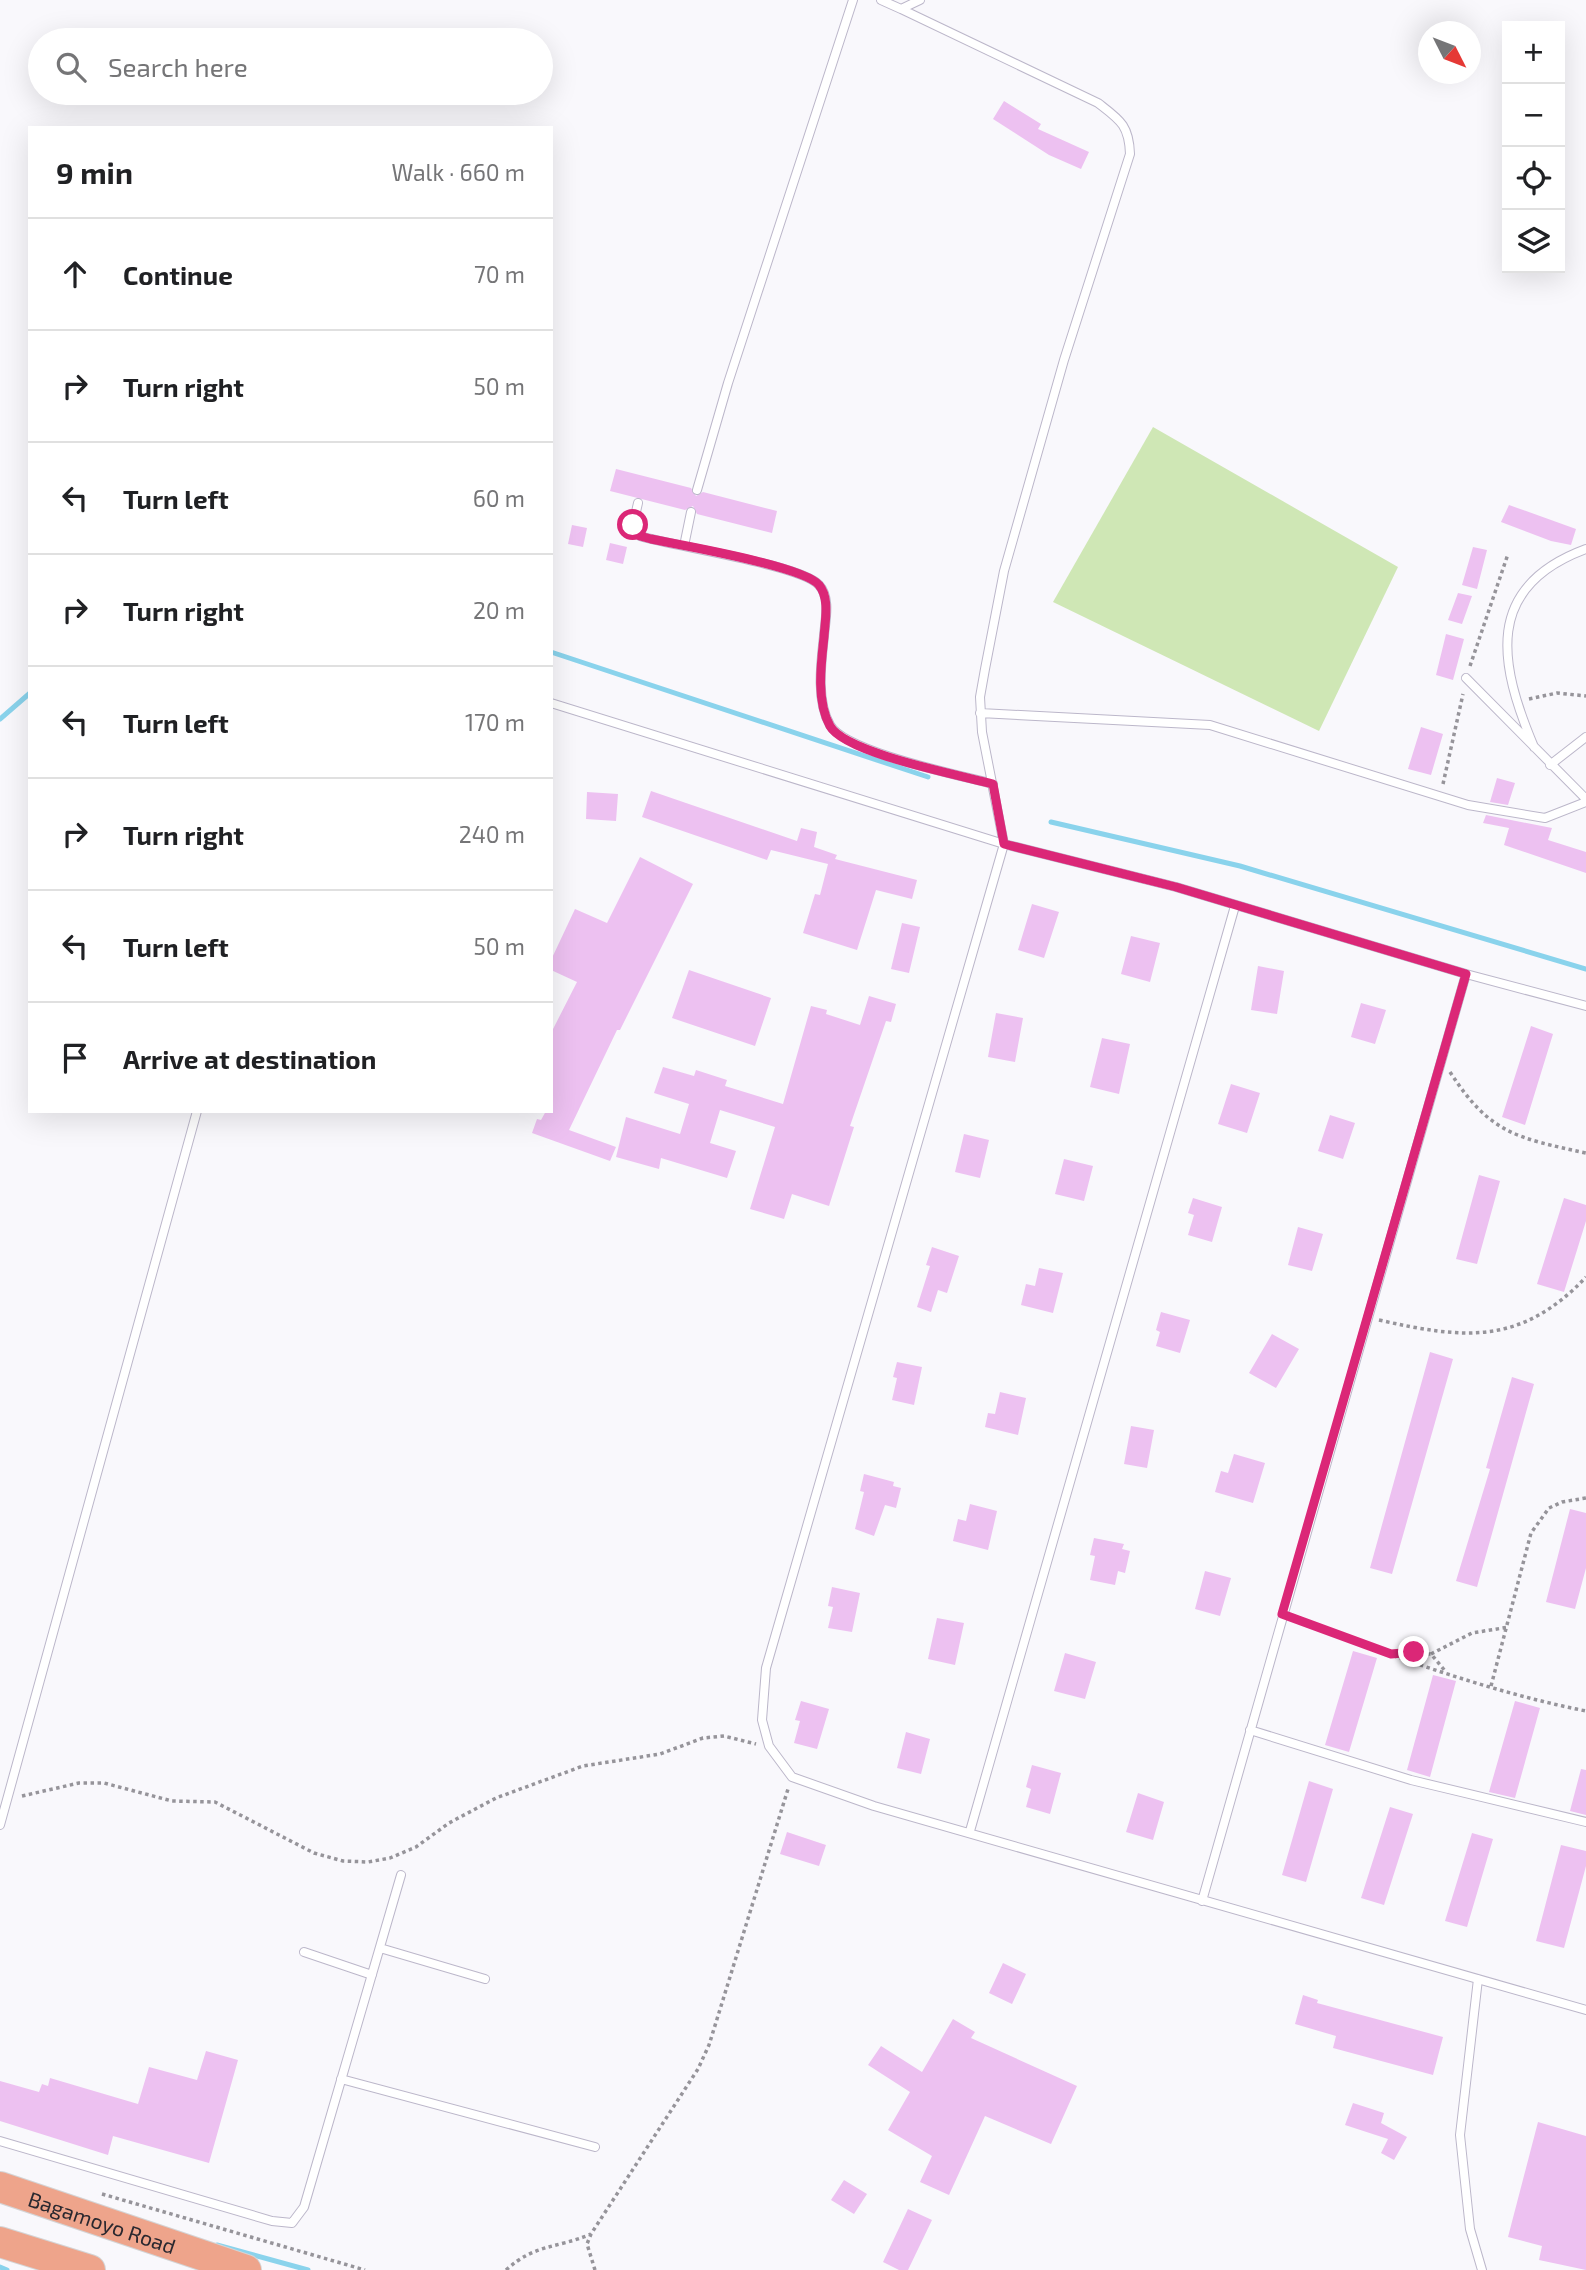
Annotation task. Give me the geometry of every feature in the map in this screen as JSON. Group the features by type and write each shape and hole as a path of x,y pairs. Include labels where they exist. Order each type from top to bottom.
{"highway":[{"name":"Bagamoyo Road","path":"0,2187 246,2270"},
{"path":"0,2242 90,2270"}],"lane":[{"path":"697,490 728,383 853,0"},
{"path":"881,0 1098,103 1118,119 1129,133 1130,154 1064,360 1004,571 985,669 980,713 1004,844 766,1668 762,1720 769,1746 792,1777 874,1806 970,1831 1202,1901 1586,2010"},
{"path":"901,9 920,0"},
{"path":"638,503 633,525 640,536 772,566 819,584 825,594 826,611 821,668 823,706 828,723 843,739 897,758 993,784"},
{"path":"684,546 691,512"},
{"path":"1534,747 1517,704 1506,662 1505,639 1510,617 1519,596 1535,577 1586,549"},
{"path":"980,713 1210,725 1468,804 1545,818 1586,801 1466,678"},
{"path":"553,704 1004,844 1176,887 1466,974 1586,1006"},
{"path":"1550,765 1586,737"},
{"path":"970,1831 1235,906"},
{"path":"1202,1901 1366,1317 1466,974"},
{"path":"0,1825 196,1113"},
{"path":"1250,1730 1411,1780 1586,1822"},
{"path":"0,2141 272,2221 292,2222 304,2207 401,1875"},
{"path":"380,1948 485,1979"},
{"path":"304,1952 372,1975"},
{"path":"1478,1979 1460,2135 1470,2229 1482,2270"},
{"path":"341,2079 595,2147"}],"path":[{"path":"1517,704 1545,695 1586,696"},
{"path":"1441,1057 1466,1096 1489,1121 1513,1135 1586,1153"},
{"path":"1366,1317 1443,1334 1472,1335 1506,1329 1538,1315 1586,1277"},
{"path":"1491,1686 1531,1533 1549,1508 1562,1502 1586,1498"},
{"path":"1282,1614 1447,1674 1526,1698 1586,1711"},
{"path":"1391,1654 1432,1654 1472,1633 1508,1627"},
{"path":"1432,1654 1447,1674"},
{"path":"7,1801 55,1787 104,1783 172,1801 215,1802 314,1853 343,1861 368,1862 390,1858 416,1847 449,1823 496,1798 583,1766 660,1754 703,1738 724,1736 769,1746"},
{"path":"595,2270 587,2245 590,2234 698,2069 709,2045 792,1777"},
{"path":"90,2190 365,2270"},
{"path":"506,2270 536,2248 560,2245 590,2234"}],"green space":[{"path":"1153,427 1398,567 1319,731 1053,602"}],"building":[{"path":"1004,101 1041,124 1038,129 1089,152 1081,169 1049,155 993,119"},
{"path":"616,469 691,488 696,496 703,492 777,511 772,533 697,514 693,506 685,510 610,491"},
{"path":"1509,505 1576,529 1571,545 1551,541 1501,522"},
{"path":"572,525 587,528 583,547 568,544"},
{"path":"610,543 627,547 623,564 606,560"},
{"path":"1473,547 1487,550 1477,589 1462,585"},
{"path":"1458,593 1472,596 1462,624 1448,620"},
{"path":"1446,634 1464,639 1453,680 1436,675"},
{"path":"1421,727 1443,734 1431,775 1408,769"},
{"path":"1497,778 1515,783 1508,805 1490,802"},
{"path":"651,791 797,841 801,828 817,832 814,847 837,855 835,859 917,880 912,899 876,890 857,950 803,933 815,894 820,895 828,864 771,850 767,860 642,817"},
{"path":"587,792 618,794 616,821 586,819"},
{"path":"1486,815 1552,828 1548,840 1586,852 1586,873 1504,845 1509,828 1483,823"},
{"path":"640,857 693,884 620,1030 617,1030 569,1130 616,1147 610,1161 532,1133 537,1119 541,1120 545,1113 553,1113 553,1029 577,982 553,971 553,956 575,909 607,923"},
{"path":"1032,904 1059,912 1044,958 1018,950"},
{"path":"902,923 920,927 909,973 891,969"},
{"path":"1131,936 1160,943 1150,982 1121,974"},
{"path":"1258,966 1284,971 1277,1014 1251,1010"},
{"path":"689,970 771,998 755,1046 672,1018"},
{"path":"869,996 896,1004 891,1022 886,1021 850,1126 854,1127 829,1206 792,1194 784,1219 750,1209 775,1127 720,1110 710,1143 736,1151 727,1178 661,1158 659,1169 616,1157 626,1117 680,1134 689,1104 654,1093 663,1067 694,1076 696,1070 727,1080 725,1086 783,1104 811,1006 860,1025"},
{"path":"1361,1003 1386,1010 1375,1044 1351,1037"},
{"path":"996,1013 1023,1018 1015,1062 988,1057"},
{"path":"1531,1026 1553,1034 1525,1125 1502,1117"},
{"path":"1102,1038 1130,1044 1119,1094 1090,1087"},
{"path":"1231,1084 1260,1093 1247,1133 1218,1124"},
{"path":"1330,1115 1355,1123 1343,1159 1318,1151"},
{"path":"964,1134 989,1140 980,1178 955,1172"},
{"path":"1064,1159 1093,1166 1084,1201 1055,1194"},
{"path":"1479,1175 1500,1181 1477,1264 1456,1259"},
{"path":"1193,1198 1222,1207 1212,1242 1188,1235 1194,1215 1188,1213"},
{"path":"1564,1198 1586,1205 1586,1221 1564,1292 1537,1284"},
{"path":"1298,1227 1323,1234 1312,1271 1288,1265"},
{"path":"932,1247 959,1256 947,1293 938,1290 931,1312 917,1307 930,1266 926,1265"},
{"path":"1039,1268 1063,1273 1053,1313 1021,1305 1026,1284 1035,1286"},
{"path":"1161,1312 1190,1320 1180,1353 1156,1346 1160,1332 1156,1330"},
{"path":"1272,1334 1299,1349 1276,1388 1249,1373"},
{"path":"1430,1352 1453,1359 1392,1574 1370,1568"},
{"path":"897,1362 922,1367 914,1405 892,1400"},
{"path":"1512,1377 1534,1384 1477,1587 1456,1581 1490,1469 1486,1468"},
{"path":"1000,1392 1026,1398 1018,1435 985,1427 988,1413 995,1414"},
{"path":"1131,1426 1154,1430 1147,1468 1124,1464"},
{"path":"1234,1454 1265,1463 1253,1503 1215,1492 1221,1471 1228,1473"},
{"path":"864,1474 894,1482 893,1486 901,1488 896,1508 885,1505 874,1536 855,1529 864,1492 860,1491"},
{"path":"970,1504 997,1511 988,1550 953,1541 958,1519 966,1521"},
{"path":"1570,1509 1586,1513 1586,1568 1575,1609 1546,1602"},
{"path":"1094,1538 1124,1544 1122,1549 1130,1551 1125,1573 1118,1571 1115,1585 1090,1580 1095,1556 1090,1555"},
{"path":"1205,1571 1231,1578 1220,1616 1195,1609"},
{"path":"832,1587 860,1593 852,1632 828,1628 833,1607 828,1606"},
{"path":"937,1618 964,1623 955,1665 928,1659"},
{"path":"1353,1651 1377,1658 1349,1752 1325,1745"},
{"path":"1065,1653 1096,1662 1085,1699 1054,1691"},
{"path":"1433,1675 1456,1681 1430,1777 1407,1770"},
{"path":"801,1701 829,1709 817,1749 794,1743 800,1721 795,1720"},
{"path":"1515,1701 1540,1708 1515,1798 1489,1792"},
{"path":"906,1732 930,1739 921,1774 897,1768"},
{"path":"1032,1765 1061,1773 1050,1814 1026,1807 1031,1789 1026,1787"},
{"path":"1581,1769 1586,1770 1586,1815 1570,1811"},
{"path":"1309,1781 1333,1789 1306,1882 1282,1875"},
{"path":"1138,1793 1164,1802 1153,1840 1126,1832"},
{"path":"1390,1807 1413,1814 1384,1905 1361,1898"},
{"path":"787,1832 826,1845 819,1866 780,1854"},
{"path":"1472,1833 1493,1839 1467,1927 1445,1921"},
{"path":"1561,1845 1586,1851 1586,1866 1564,1948 1536,1941"},
{"path":"1003,1963 1026,1974 1012,2004 989,1993"},
{"path":"1303,1995 1318,2000 1317,2003 1443,2037 1433,2075 1333,2048 1336,2036 1295,2024"},
{"path":"953,2019 975,2032 971,2038 1077,2086 1051,2144 985,2116 949,2195 920,2182 932,2156 888,2130 910,2092 868,2065 881,2046 922,2072"},
{"path":"206,2051 238,2060 209,2163 113,2136 108,2155 0,2121 0,2081 39,2092 42,2084 48,2086 50,2078 138,2104 149,2067 197,2080"},
{"path":"1353,2103 1384,2113 1381,2123 1407,2137 1394,2160 1381,2153 1388,2139 1345,2125"},
{"path":"1538,2122 1586,2136 1586,2270 1539,2260 1542,2246 1508,2237"},
{"path":"844,2180 867,2194 854,2214 831,2200"},
{"path":"908,2209 932,2220 908,2270 899,2270 883,2262"}],"waterway":[{"path":"553,653 928,777"},
{"path":"0,719 28,695"},
{"path":"1051,822 1240,866 1586,969"},
{"path":"217,2245 308,2270"},
{"path":"0,2267 7,2270"}],"route":[{"path":"633,525 640,536 772,566 819,584 825,594 826,611 821,668 823,706 834,732 863,748 993,784 1004,844 1176,887 1466,974 1282,1614 1391,1654 1414,1652"}]}
